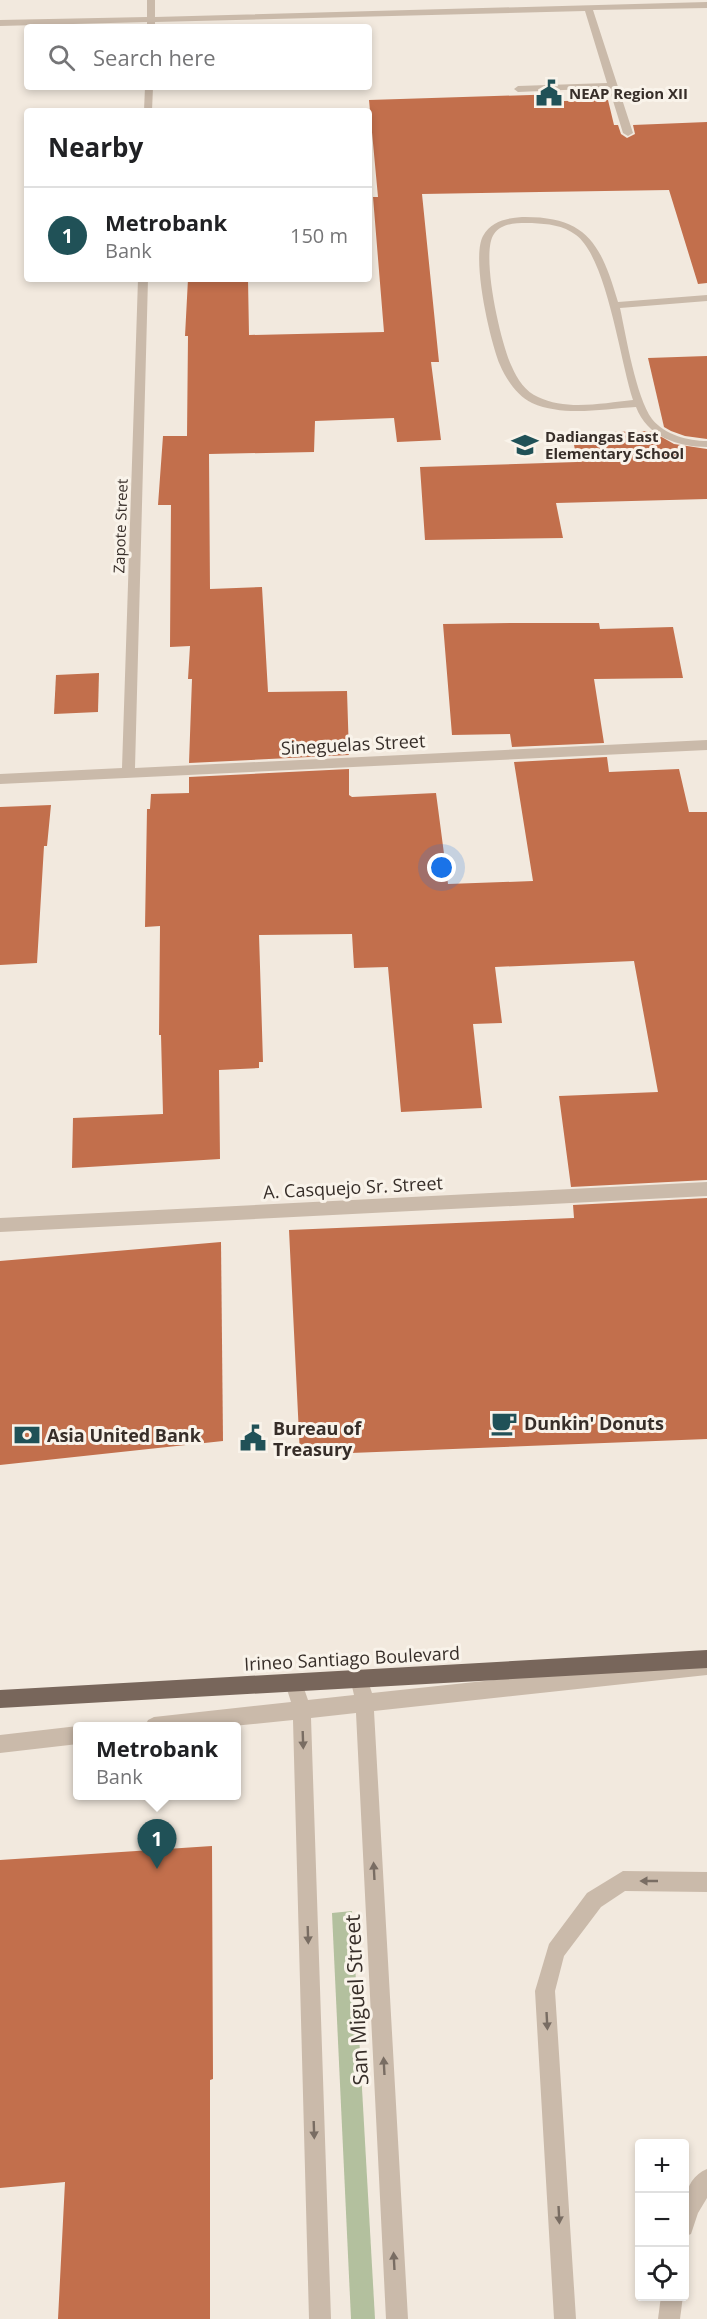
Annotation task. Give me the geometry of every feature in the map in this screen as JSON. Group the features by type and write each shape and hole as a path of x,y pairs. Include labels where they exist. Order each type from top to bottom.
{"main road":[{"name":"Irineo Santiago Boulevard","path":"0,1699 707,1659"}],"street":[{"path":"151,0 151,23"},
{"path":"434,0 436,13"},
{"path":"0,23 151,23 707,5"},
{"path":"588,8 628,133"},
{"path":"518,89 613,85"},
{"path":"148,108 149,90"},
{"path":"640,403 557,406 534,400 518,385 503,361 483,261 485,242 492,230 502,223 545,220 575,228 588,239 596,254 614,305 640,403 648,420 663,434 681,441 707,444"},
{"name":"Zapote Street","path":"128,774 143,282"},
{"path":"614,305 638,305 705,298 707,311"},
{"name":"Sineguelas Street","path":"0,779 707,745"},
{"name":"A. Casquejo Sr. Street","path":"0,1225 707,1189"},
{"path":"191,1722 707,1666"},
{"name":"San Miguel Street","path":"359,1678 364,1704 397,2319"},
{"path":"294,1683 302,1710 320,2319"},
{"path":"0,1744 73,1736"},
{"path":"565,2319 546,1991 556,1951 594,1900 623,1881 707,1882"},
{"path":"689,2207 707,2179"},
{"path":"669,2319 671,2301"}],"green space":[{"path":"352,1911 375,2319 351,2319 332,1913"}],"building":[{"path":"562,94 564,101 608,100 614,125 618,125 621,134 627,138 635,134 633,125 707,122 707,283 698,284 669,190 422,194 439,362 431,362 441,440 397,442 394,418 315,421 314,452 209,454 210,589 262,587 268,692 347,691 349,755 189,763 192,679 188,679 190,646 170,647 171,505 158,505 163,436 187,436 188,336 185,336 188,282 248,282 249,335 384,332 373,197 378,197 372,108 370,108 369,100"},
{"path":"707,356 707,439 685,436 671,431 664,427 648,358"},
{"path":"651,431 674,444 707,449 707,499 556,503 563,538 425,540 420,467 577,462 572,433"},
{"path":"599,623 600,629 673,627 683,678 594,679 604,743 512,747 510,734 452,735 443,624"},
{"path":"99,673 98,712 54,714 56,675"},
{"path":"607,757 609,772 679,769 689,812 707,812 707,1180 571,1187 559,1096 658,1092 634,961 495,967 502,1023 473,1024 482,1108 401,1112 388,967 354,968 352,934 259,935 263,1062 259,1062 259,1068 219,1070 220,1159 72,1168 73,1118 163,1114 161,1035 159,1035 160,926 145,927 147,809 150,809 151,794 189,793 189,777 349,769 349,795 352,797 436,793 448,884 533,881 514,762"},
{"path":"51,805 47,846 44,846 37,963 0,965 0,807"},
{"path":"707,1198 707,1439 300,1455 289,1230 574,1218 573,1205"},
{"path":"221,1242 223,1441 0,1465 0,1261"},
{"path":"212,1846 213,2079 210,2080 210,2319 58,2319 65,2182 0,2188 0,1860"}],"place":[{"name":"NEAP Region XII","path":"549,93"},
{"name":"Dadiangas East Elementary School","path":"525,445"},
{"name":"Dunkin' Donuts","path":"504,1423"},
{"name":"Asia United Bank","path":"27,1435"},
{"name":"Bureau of Treasury","path":"253,1438"},
{"name":"Metrobank","path":"157,1869"}]}
